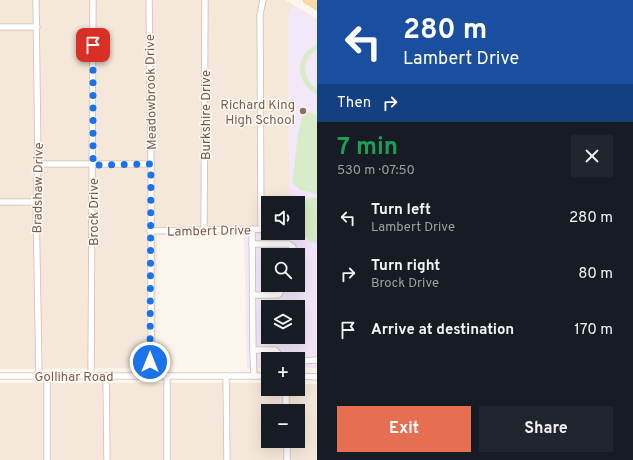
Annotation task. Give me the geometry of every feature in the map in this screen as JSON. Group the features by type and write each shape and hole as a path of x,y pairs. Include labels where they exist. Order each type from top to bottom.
{"main road":[{"path":"306,0 317,6"}],"street":[{"name":"Bradshaw Drive","path":"36,0 38,164 36,202 39,375"},
{"name":"Brock Drive","path":"92,376 93,0"},
{"name":"Meadowbrook Drive","path":"149,0 151,376"},
{"name":"Burkshire Drive","path":"204,230 205,0"},
{"path":"261,229 260,14 263,0"},
{"path":"0,27 36,27"},
{"path":"38,164 151,164"},
{"path":"0,202 36,202"},
{"path":"252,229 254,376"},
{"name":"Lambert Drive","path":"150,231 261,229"},
{"path":"252,244 289,244 292,248"},
{"path":"252,295 278,295 280,292"},
{"path":"253,350 275,350 277,352"},
{"path":"305,361 317,360"},
{"name":"Gollihar Road","path":"0,376 261,376"},
{"path":"46,376 47,460"},
{"path":"106,376 107,460"},
{"path":"167,376 167,460"},
{"path":"226,376 227,460"},
{"path":"305,376 317,377"},
{"path":"287,448 287,460"}],"shaded area":[{"path":"0,0 285,0 294,5 288,16 290,196 261,196 261,235 157,235 156,368 0,369"},
{"name":"Richard King High School","path":"294,5 317,19 317,368 305,368 305,352 261,352 261,368 247,368 244,235 261,235 261,240 305,240 305,196 290,196 288,16"},
{"path":"0,383 261,383 261,396 305,396 305,384 317,384 317,460 0,460"}],"green space":[{"path":"317,44 317,50 308,58 305,69 308,80 317,89 317,95 305,84 301,77 300,70 304,55 309,49"},
{"path":"307,112 317,115 317,194 301,190 292,183 298,134 303,115"},
{"path":"305,198 317,198 317,244 305,237"}],"place":[{"name":"Richard King High School","path":"303,111"}],"route":[{"path":"93,45 93,165 151,164 150,362"}]}
